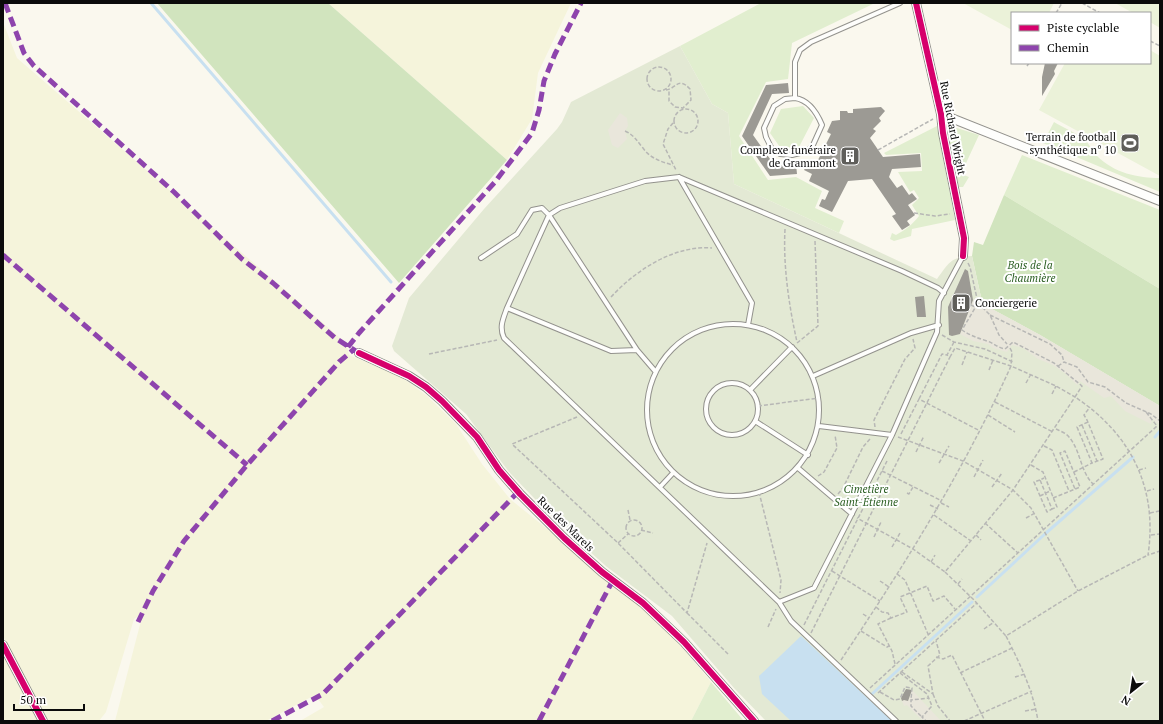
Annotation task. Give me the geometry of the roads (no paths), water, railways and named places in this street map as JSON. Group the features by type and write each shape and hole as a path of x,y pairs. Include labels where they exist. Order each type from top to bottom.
{"street":[{"name":"Rue Richard Wright","path":"916,3 941,114 943,133 959,210 964,238 963,256"},
{"path":"941,114 1160,201"},
{"name":"Rue des Marels","path":"359,353 409,376 426,386 442,400 477,437 499,470 520,494 564,538 602,572 643,603 684,642 754,721"},
{"path":"3,645 43,721"}],"lane":[{"path":"795,98 795,62 800,50 818,39 900,3"},
{"path":"795,98 803,99 809,105 819,116 822,126 813,145 808,151 792,155 780,154 772,149 766,137 764,128 774,106 785,99 795,98"},
{"path":"679,177 752,303 748,325"},
{"path":"896,721 791,621 779,602 504,338 501,326 507,308 548,215 560,208 645,180 679,177 785,223 902,271 938,288 944,293"},
{"path":"481,258 517,234 532,210 542,208 636,350 655,371"},
{"path":"779,602 814,588 892,435 937,332 939,325 939,301 963,256"},
{"path":"507,308 611,351 636,350"},
{"path":"720,324 748,325 772,332 792,347 804,360 813,376 819,398 819,426 808,455 798,468 776,486 750,495 723,496 696,489 673,473 656,451 647,425 647,397 655,371 671,348 694,332 720,324"},
{"path":"813,376 911,333 939,325"},
{"path":"750,390 792,347"},
{"path":"730,383 745,386 750,390 758,406 755,422 745,432 731,435 718,431 708,420 706,413 708,399 717,388 730,383"},
{"path":"755,422 808,455"},
{"path":"819,426 892,435"},
{"path":"798,468 852,514"},
{"path":"660,487 673,473"}],"water":[{"path":"801,636 892,721 791,721 762,694 759,676"}],"waterway":[{"path":"151,3 391,282"},
{"path":"1155,437 1160,431"},
{"path":"977,597 1046,533 1133,457"},
{"path":"872,694 972,602"}],"place":[{"name":"Terrain de football synthétique n° 10","path":"1130,143"},
{"name":"Complexe funéraire de Grammont","path":"850,156"},
{"name":"Conciergerie","path":"961,303"}],"park label":[{"name":"Bois de la Chaumière","path":"1030,271"},
{"name":"Cimetière Saint-Étienne","path":"866,495"}]}
